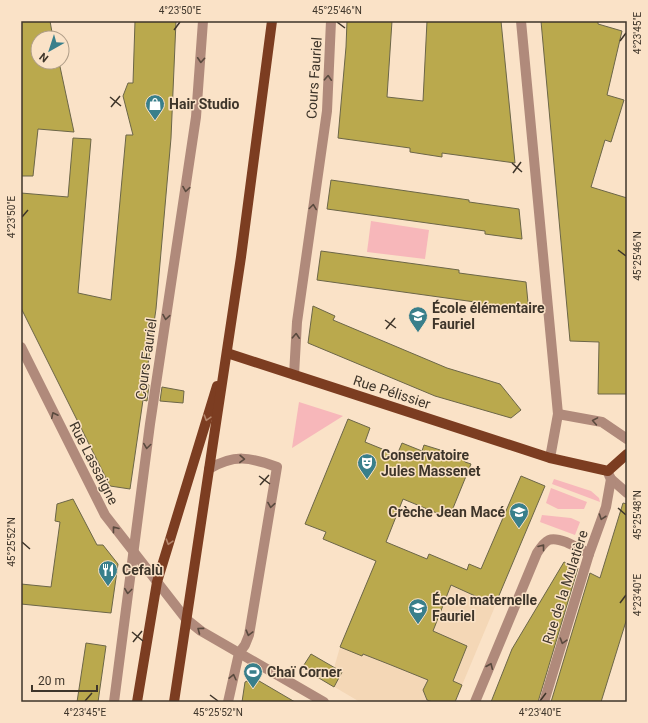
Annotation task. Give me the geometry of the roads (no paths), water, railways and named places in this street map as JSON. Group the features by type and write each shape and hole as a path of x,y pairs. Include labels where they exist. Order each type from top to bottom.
{"main road":[{"path":"174,702 227,354 272,21"},
{"path":"137,702 157,582 227,354"},
{"name":"Rue Pélissier","path":"227,354 550,458 610,475"},
{"path":"610,475 627,454"}],"street":[{"name":"Cours Fauriel","path":"114,702 151,417 196,117 203,21"},
{"name":"Cours Fauriel","path":"294,375 297,322 327,111 331,21"},
{"path":"521,21 558,414 550,458"},
{"name":"Rue Lassaigne","path":"21,347 104,515 157,582"},
{"path":"558,414 602,422 627,438"},
{"path":"209,470 232,458 245,458 261,461 277,467 249,636 239,653 228,702"},
{"path":"610,475 627,493"},
{"name":"Rue de la Mulatière","path":"544,702 589,554 606,506 610,475"},
{"path":"475,702 537,554 543,545 548,540 555,538 578,547 589,554"},
{"path":"157,582 186,618 201,631 324,702"}],"place":[{"name":"Hair Studio","path":"155,121"},
{"name":"École élémentaire Fauriel","path":"418,333"},
{"name":"Conservatoire Jules Massenet","path":"367,480"},
{"name":"Crèche Jean Macé","path":"519,529"},
{"name":"Cefalù","path":"108,587"},
{"name":"École maternelle Fauriel","path":"418,625"},
{"name":"Chaï Corner","path":"253,689"}]}
